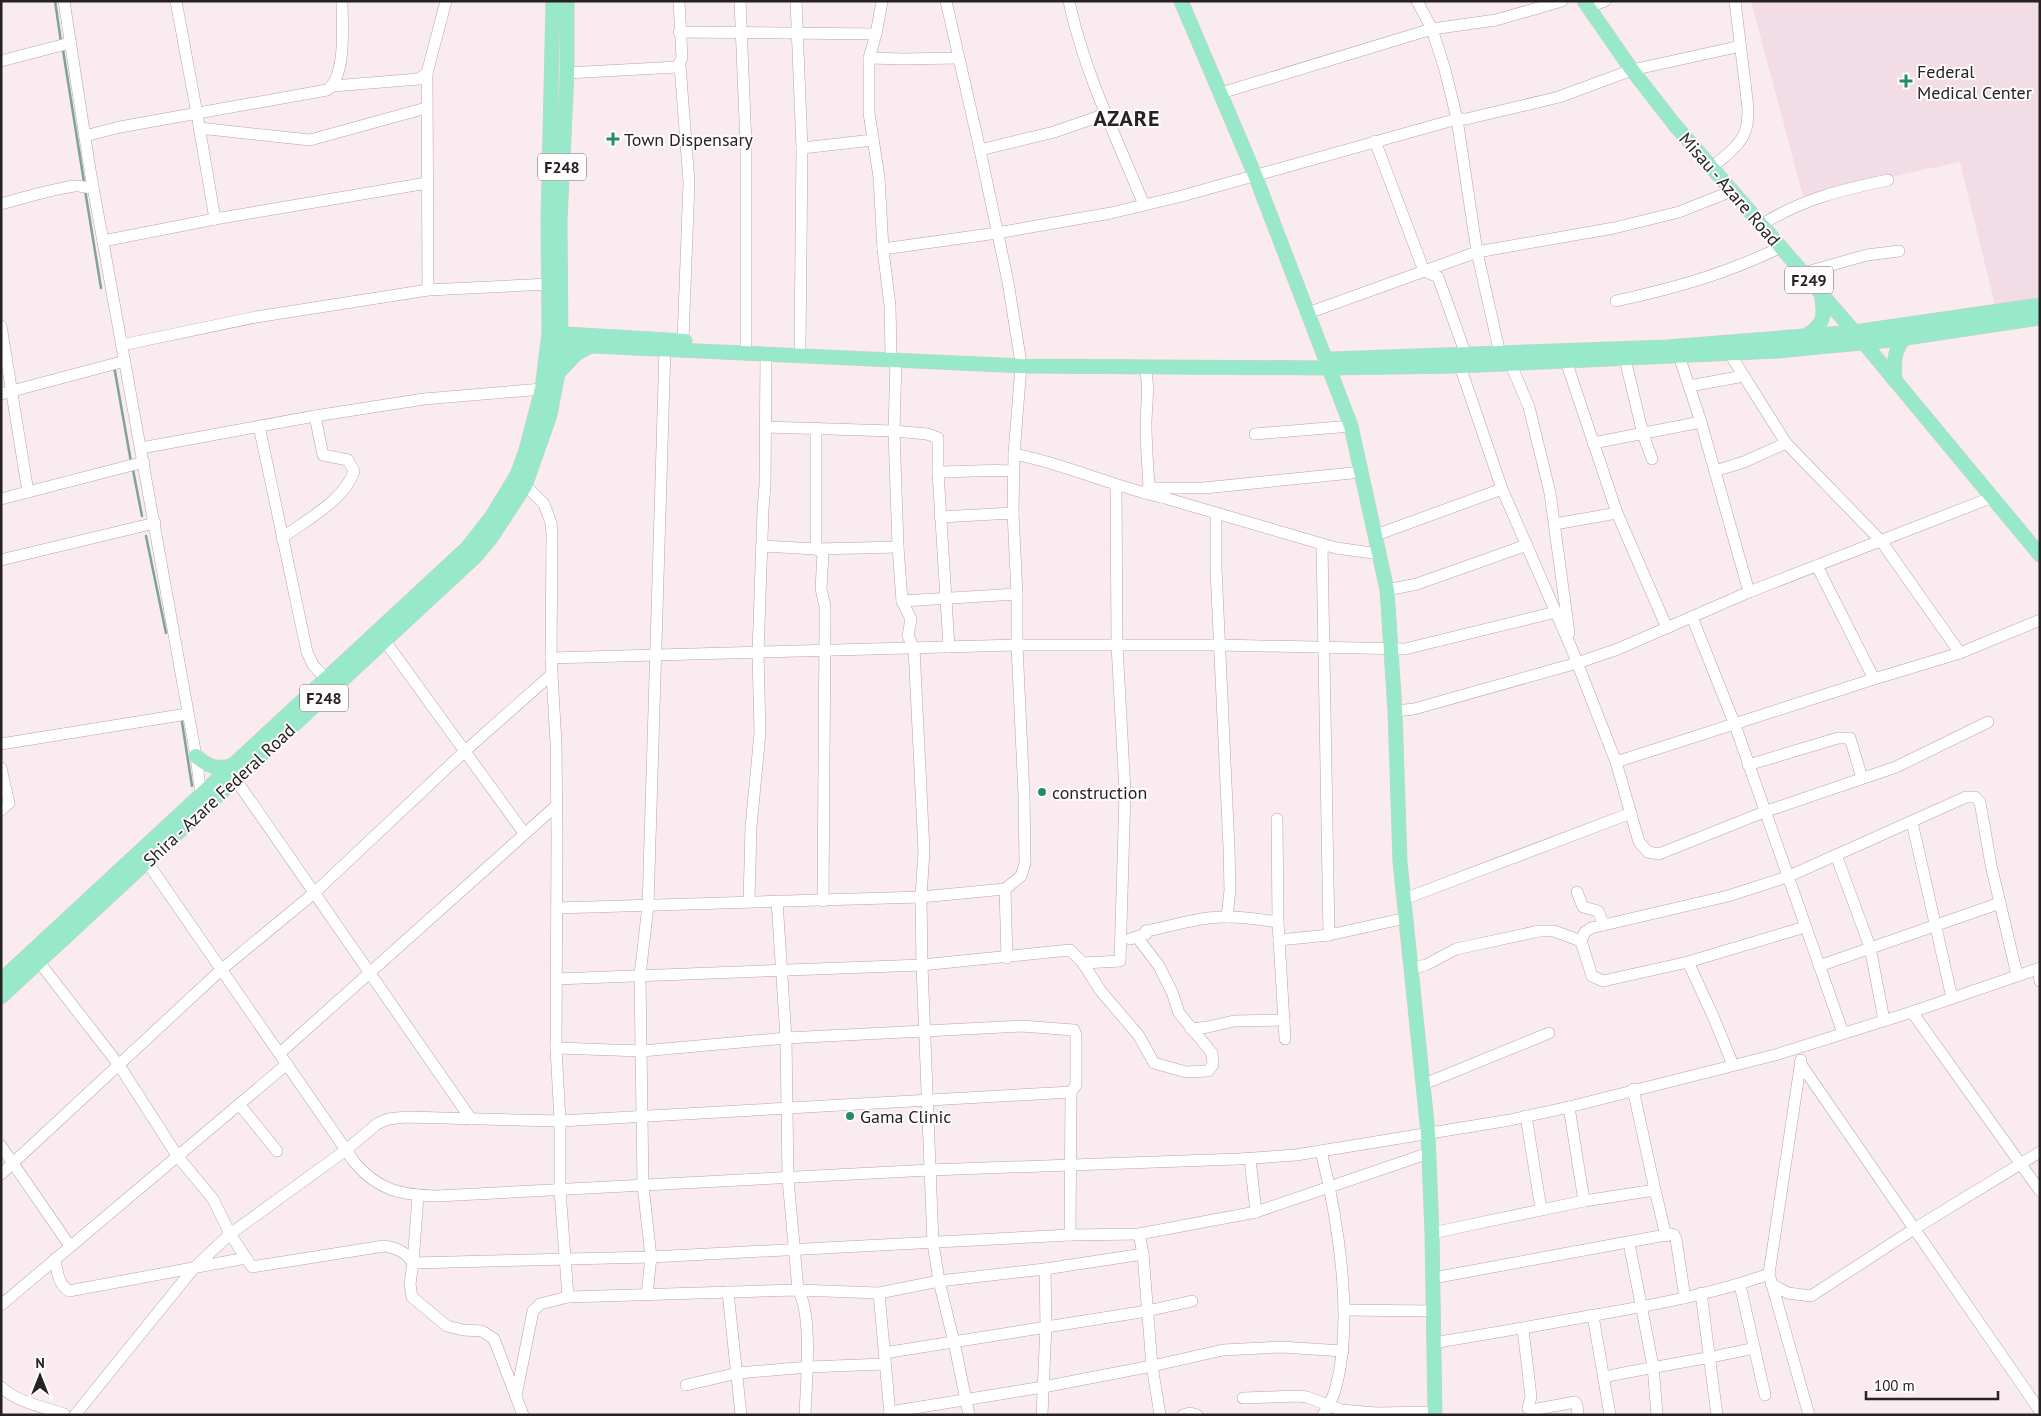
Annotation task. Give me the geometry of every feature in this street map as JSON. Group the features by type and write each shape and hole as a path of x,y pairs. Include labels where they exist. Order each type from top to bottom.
{"main road":[{"path":"1181,1 1255,175 1350,426 1362,472 1387,590 1395,711 1400,862 1428,1133 1432,1233 1435,1414"},
{"name":"Shira - Azare Federal Road","path":"1,980 467,548 521,481 526,450 555,338 561,306 560,221 567,73 560,4"},
{"name":"Shira - Azare Federal Road","path":"1,997 476,556 492,538 521,481 550,415 558,373 549,284 560,4"},
{"name":"Misau - Azare Road","path":"1586,4 1632,70 1674,124 1864,343 2040,554"},
{"path":"1805,336 1820,326 1823,320 1821,294"},
{"path":"1021,362 1327,363 1359,368 1463,361 1500,354 1667,347 1854,332 2040,305"},
{"path":"561,306 569,323 592,340 665,349 1145,367 1463,361 1511,365 1730,354 1864,343 2040,318"},
{"path":"555,338 683,340 893,357"},
{"path":"1895,381 1894,358 1900,343 1905,338"},
{"path":"558,373 592,340"},
{"path":"1337,392 1350,373 1359,368"},
{"path":"196,756 204,763 214,767 223,768 234,765"}],"street":[{"path":"64,1 64,44 85,136 86,187 103,241 122,345 118,363 141,448 136,464 155,523 187,714 196,756 201,795"},
{"path":"176,1 215,219"},
{"path":"333,86 338,75 342,51 342,1"},
{"path":"428,290 426,108 428,73 446,1"},
{"path":"679,1 679,32 682,58 680,65 690,182 683,340"},
{"path":"740,1 746,145 746,345"},
{"path":"796,1 802,148 800,348"},
{"path":"882,1 869,58 869,113 879,177 883,249 890,306 898,546 902,601 911,619 908,636 914,648 924,851 922,965 933,1243 939,1281 969,1415"},
{"path":"557,908 922,897 1005,889 1021,876 1025,863 1024,796 1013,513 1014,454 1021,362 1008,282 946,1"},
{"path":"1069,1 1074,24 1106,114 1144,205"},
{"path":"1416,1 1432,29 1445,70 1457,119 1477,252 1500,354"},
{"path":"1221,94 1432,29 1496,20 1562,1"},
{"path":"1586,4 1605,1"},
{"path":"1712,168 1745,132 1748,108 1734,1"},
{"path":"679,32 876,34"},
{"path":"1,61 64,44"},
{"path":"883,249 1111,213 1457,119 1466,120 1559,97 1632,70 1741,46"},
{"path":"869,58 958,58"},
{"path":"567,73 677,67 680,65"},
{"path":"85,136 120,127 316,93 333,86 419,79 428,73"},
{"path":"199,128 310,140 426,108"},
{"path":"980,150 1054,132 1106,114"},
{"path":"802,148 873,140"},
{"path":"1375,142 1424,271 1438,278 1502,489 1571,647 1616,762 1639,842 1648,852 1659,854 1764,812 1896,767 1988,722"},
{"path":"1762,225 1784,211 1811,199 1888,180"},
{"path":"103,241 215,219 427,183"},
{"path":"1,204 28,196 86,187"},
{"path":"1308,313 1477,252 1614,228 1679,212 1732,191"},
{"path":"1616,301 1706,279 1749,263 1781,247"},
{"path":"1803,273 1867,255 1898,251"},
{"path":"122,345 256,317 428,290 549,284"},
{"path":"1,326 7,393 28,492"},
{"path":"647,1295 650,1256 643,1186 640,975 648,906 665,349"},
{"path":"748,901 751,827 760,733 758,653 766,427 766,354"},
{"path":"1730,354 1786,443 1881,541 1960,653"},
{"path":"1679,356 1701,422 1749,592"},
{"path":"1625,359 1643,434 1652,459"},
{"path":"1566,361 1617,513 1667,628"},
{"path":"7,393 118,363"},
{"path":"1511,365 1529,407 1550,493 1571,647"},
{"path":"1145,367 1147,391 1146,490"},
{"path":"1689,386 1744,376"},
{"path":"141,448 315,416 424,399 542,389"},
{"path":"282,538 341,494 350,482 354,471 348,460 323,455 315,416"},
{"path":"1593,443 1701,422"},
{"path":"259,426 307,652 313,665 326,679"},
{"path":"1255,434 1350,426"},
{"path":"766,427 894,430 927,434 938,438 940,451 938,472 940,517 949,647"},
{"path":"816,428 816,549"},
{"path":"1714,472 1744,462 1786,443"},
{"path":"1014,454 1056,464 1116,485 1146,490 1216,513 1336,548 1380,554"},
{"path":"1,499 136,464"},
{"path":"938,472 975,470 985,472 1014,471"},
{"path":"1146,490 1204,488 1362,472"},
{"path":"521,481 544,504 551,523 552,534 551,658 557,805 556,1048 560,1120 560,1190 568,1297"},
{"path":"1083,963 1120,961 1122,939 1125,792 1118,645 1116,485"},
{"path":"1376,535 1502,489"},
{"path":"1395,711 1414,709 1577,663 1667,628 1749,592 1993,497"},
{"path":"940,517 1013,513"},
{"path":"1216,513 1216,569 1229,848 1230,890 1227,918"},
{"path":"1555,524 1617,513"},
{"path":"1,560 155,523"},
{"path":"1322,544 1329,935"},
{"path":"1387,590 1417,584 1527,545"},
{"path":"762,546 816,549 898,546"},
{"path":"816,549 823,553 821,589 825,606 823,901"},
{"path":"1817,566 1874,678"},
{"path":"902,601 1017,594"},
{"path":"551,658 1017,645 1405,649 1556,612"},
{"path":"1692,617 1735,725 1842,1034"},
{"path":"1616,762 1735,725 1874,678 1960,653 2040,620"},
{"path":"385,641 524,834"},
{"path":"1,1174 222,970 313,894 465,751 552,674"},
{"path":"1,744 187,714"},
{"path":"1748,765 1838,738 1850,738 1862,778"},
{"path":"1,768 9,803 1,810"},
{"path":"236,780 313,894 370,972 471,1119"},
{"path":"1805,927 1688,962 1603,981 1592,976 1581,941 1586,932 1591,928 1728,896 1787,877 1966,797 1975,798 1980,802 1991,866 2017,976"},
{"path":"280,1053 557,805"},
{"path":"1404,899 1631,813"},
{"path":"1277,819 1278,922 1285,1039"},
{"path":"1912,822 1937,925 1952,998"},
{"path":"1836,855 1870,947 1884,1020"},
{"path":"147,862 346,1150 366,1175 379,1185 396,1192 418,1196 788,1179 930,1170 1250,1159 1321,1151 1569,1107 1803,1046 1912,1012 2039,968 2040,981"},
{"path":"1005,889 1007,958"},
{"path":"1577,892 1582,907 1598,911 1604,925"},
{"path":"777,901 786,1038 788,1179 798,1290 803,1298 808,1367 805,1415"},
{"path":"1819,966 2000,903"},
{"path":"1122,939 1128,940 1146,934 1146,931 1196,920 1227,918 1278,922"},
{"path":"1279,940 1329,935 1406,918"},
{"path":"1412,968 1426,965 1456,949 1539,931 1554,931 1581,941"},
{"path":"556,979 922,965 1007,958 1053,950 1070,950 1083,963 1100,990 1139,1036 1154,1063 1186,1072 1208,1071 1213,1065 1212,1053 1179,1013 1172,992 1159,966 1137,937"},
{"path":"39,962 119,1065 178,1157 213,1199 230,1234 252,1267 384,1246 395,1247 408,1256 413,1264"},
{"path":"1688,962 1733,1065"},
{"path":"1912,1012 2040,1191"},
{"path":"1192,1029 1234,1020 1284,1020"},
{"path":"556,1048 642,1051 786,1038 1021,1026 1074,1030 1076,1035 1076,1085 1072,1092 1070,1235"},
{"path":"1424,1084 1549,1033"},
{"path":"1803,1046 1770,1279 1810,1415"},
{"path":"1800,1063 2040,1411"},
{"path":"1,1305 288,1064"},
{"path":"1634,1089 1666,1236"},
{"path":"75,1415 192,1269 230,1234 346,1150 376,1124 388,1119 560,1120 643,1117 1072,1092"},
{"path":"239,1104 277,1151"},
{"path":"1569,1107 1584,1201"},
{"path":"1526,1116 1542,1209"},
{"path":"1,1146 70,1246"},
{"path":"1321,1151 1330,1188 1344,1310 1343,1350 1336,1389 1326,1410"},
{"path":"1433,1343 1640,1308 1770,1279 1788,1293 1811,1296 1914,1229 2040,1152"},
{"path":"413,1264 650,1256 1070,1235 1139,1234 1256,1212 1428,1154"},
{"path":"1250,1159 1256,1212"},
{"path":"1432,1233 1542,1209 1655,1190"},
{"path":"418,1196 410,1284 412,1297 447,1326 463,1330 482,1331 494,1339 522,1415"},
{"path":"1139,1234 1152,1366 1160,1415"},
{"path":"1433,1278 1674,1235 1685,1298"},
{"path":"1629,1243 1640,1308 1653,1366 1657,1415"},
{"path":"516,1396 532,1311 540,1304 568,1297 798,1290 879,1293 939,1281 1045,1269 1142,1254"},
{"path":"55,1259 58,1278 64,1288 69,1291 246,1258"},
{"path":"1042,1415 1046,1326 1045,1269"},
{"path":"1740,1285 1765,1395"},
{"path":"728,1292 741,1415"},
{"path":"879,1293 890,1413 1043,1387 1223,1350 1282,1348 1343,1350"},
{"path":"1701,1293 1716,1415"},
{"path":"686,1386 738,1373 884,1359 954,1342 1147,1311 1192,1301"},
{"path":"1344,1310 1433,1311"},
{"path":"1592,1316 1610,1415"},
{"path":"1523,1329 1531,1397 1528,1408 1532,1410 1575,1402 1578,1415"},
{"path":"1604,1377 1653,1366 1709,1359 1754,1348"},
{"path":"1,1387 5,1391 25,1400 64,1414"},
{"path":"1243,1398 1298,1396 1326,1410 1376,1414 1435,1414"},
{"path":"1183,1415 1190,1413 1197,1415"}],"shaded area":[{"name":"Federal Medical Center","path":"1751,1 2040,1 2040,297 1995,305 1960,162 1803,196"}],"waterway":[{"path":"55,1 61,42"},
{"path":"63,50 84,182"},
{"path":"85,190 101,288"},
{"path":"114,366 131,462"},
{"path":"133,470 142,516"},
{"path":"146,536 166,633"},
{"path":"182,722 192,786"}],"place":[{"name":"Federal Medical Center","path":"1906,81"},
{"name":"Town Dispensary","path":"613,139"},
{"name":"construction","path":"1042,792"},
{"name":"Gama Clinic","path":"850,1116"}],"district":[{"name":"AZARE","path":"1127,118"}]}
